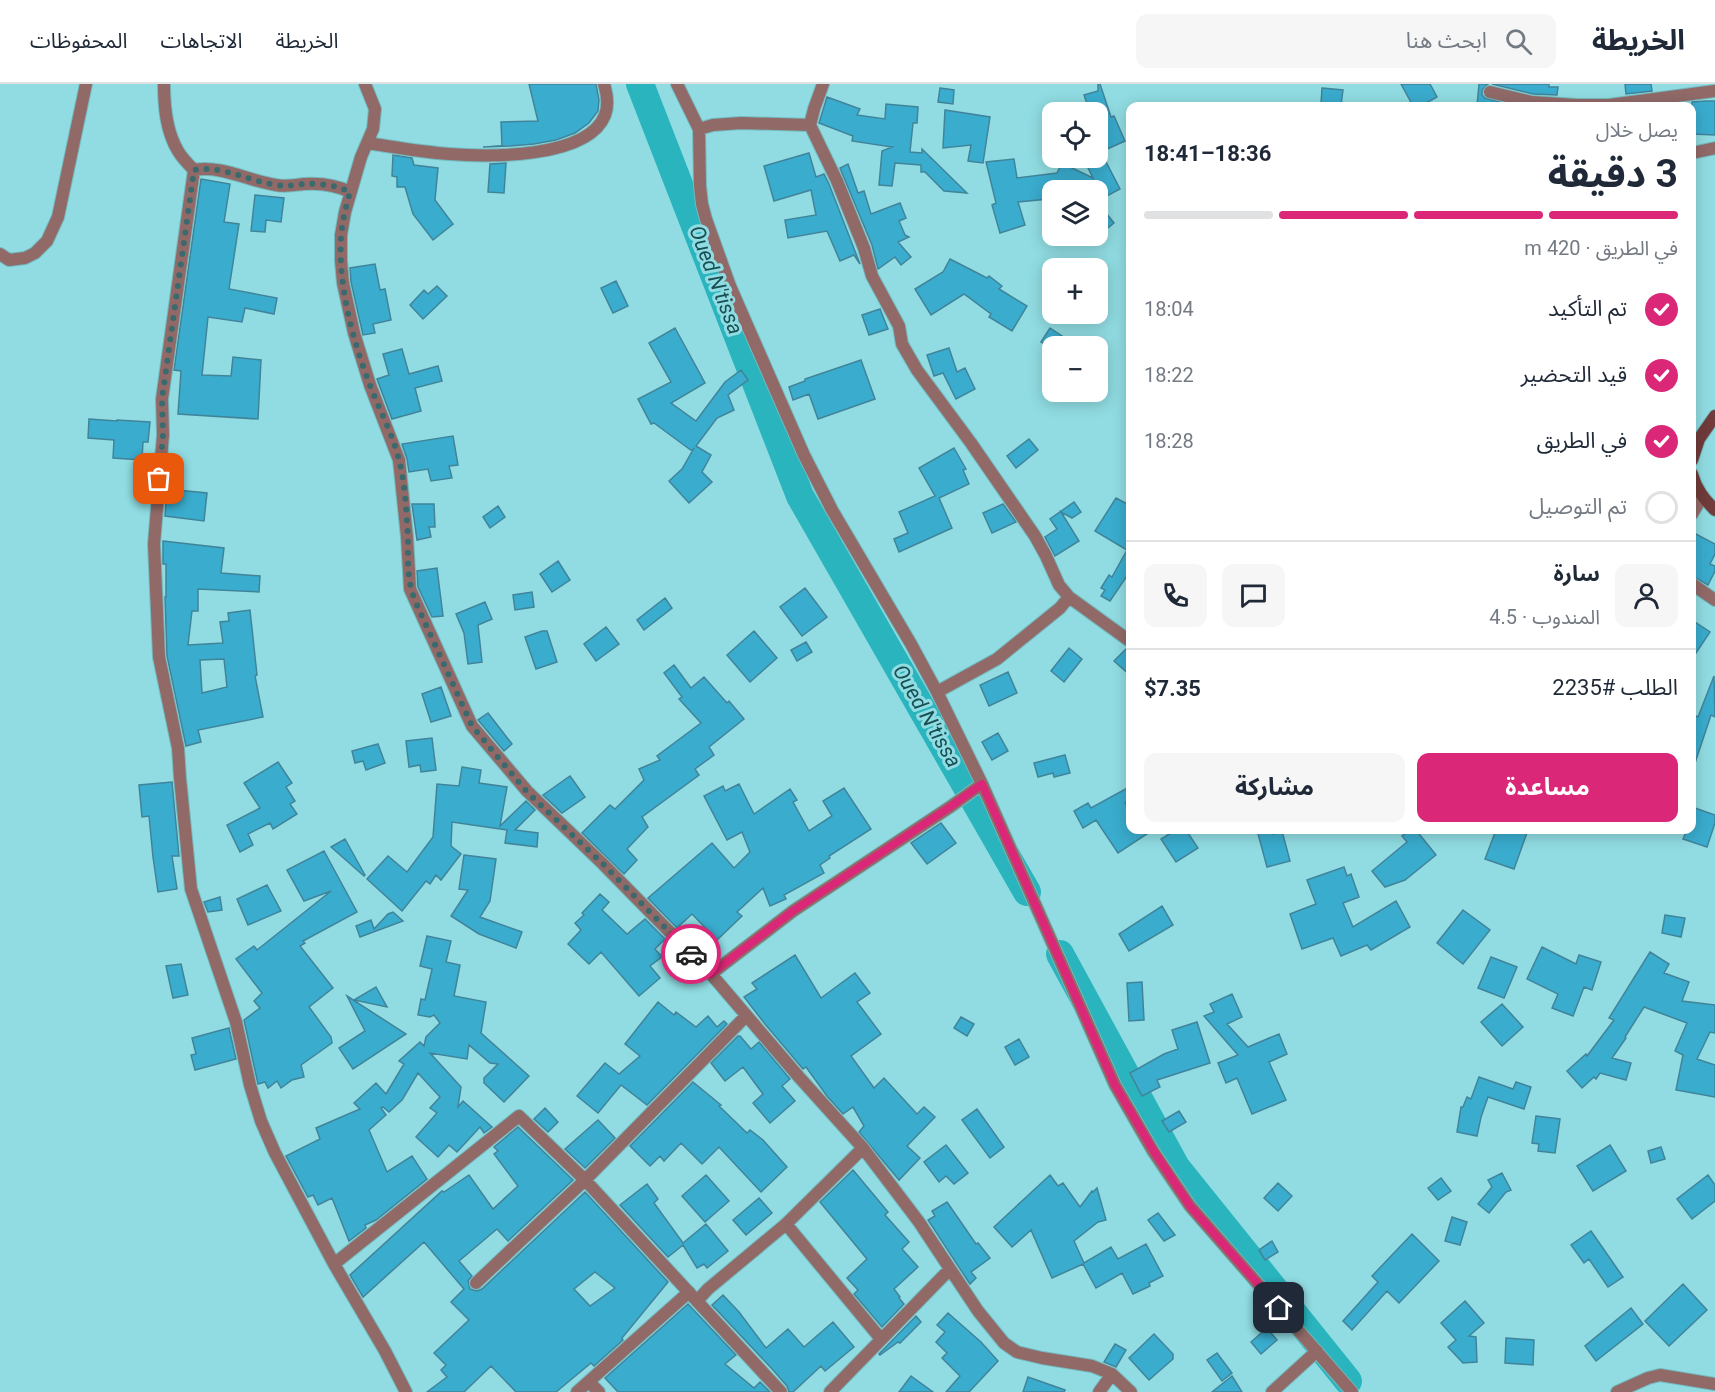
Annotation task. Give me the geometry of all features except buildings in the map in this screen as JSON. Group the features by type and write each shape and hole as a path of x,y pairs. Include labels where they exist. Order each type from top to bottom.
{"main road":[{"path":"1696,449 1708,423 1715,416"},
{"path":"1696,486 1702,497 1715,510"}],"street":[{"path":"0,254 9,260 25,258 35,253 47,241 58,217 86,84"},
{"path":"164,84 165,106 172,138 178,152 194,170 162,399 163,435 154,544 159,657 178,748 191,889 236,1022 250,1085 261,1121 275,1153 334,1264 406,1392"},
{"path":"365,84 375,109 373,129 350,192 341,235 343,283 354,333 370,386 399,460 410,589 472,726 527,792 603,864 711,974 863,1148 919,1222 978,1311 1010,1348 1042,1358 1092,1366 1112,1374 1131,1392"},
{"path":"367,143 447,154 484,156 517,155 548,150 584,138 597,127 605,115 608,101 604,84"},
{"path":"676,84 699,129 702,204 730,286 804,454 832,510 937,692 982,784 1115,1085 1153,1150 1190,1206 1352,1392"},
{"path":"823,84 810,125 841,190 864,248 872,276 899,326 906,352 1035,536 1059,585 1069,597 1126,638"},
{"path":"1632,102 1715,91"},
{"path":"1490,92 1532,102"},
{"path":"699,129 713,125 741,123 810,125"},
{"path":"1696,152 1715,148"},
{"path":"194,170 219,170 276,185 321,184 350,192"},
{"path":"1696,507 1702,497"},
{"path":"1696,587 1715,600"},
{"path":"937,692 997,659 1060,608 1069,597"},
{"path":"711,974 793,911 982,784"},
{"path":"476,1283 585,1180 746,1016"},
{"path":"334,1264 519,1116 585,1180 781,1392"},
{"path":"577,1392 693,1296 708,1289 786,1224 863,1148"},
{"path":"786,1224 881,1339"},
{"path":"830,1392 950,1269"},
{"path":"1272,1392 1317,1351"},
{"path":"1099,1392 1112,1374"},
{"path":"1617,1392 1648,1377 1660,1375 1715,1384"},
{"path":"589,1382 599,1392"}],"waterway":[{"name":"Oued N'tissa","path":"640,84 800,496 1027,892"},
{"name":"Oued N'tissa","path":"1060,954 1176,1167 1348,1381"}],"way so far":[{"path":"159,479 163,435 162,399 194,170 219,170 276,185 321,184 350,192 341,235 343,283 354,333 370,386 399,460 404,496 410,589 433,642 472,726 494,753 527,792 603,864 691,954"}],"route":[{"path":"691,954 711,974 793,911 982,784 1011,845 1115,1085 1153,1150 1190,1206 1279,1308"}]}
